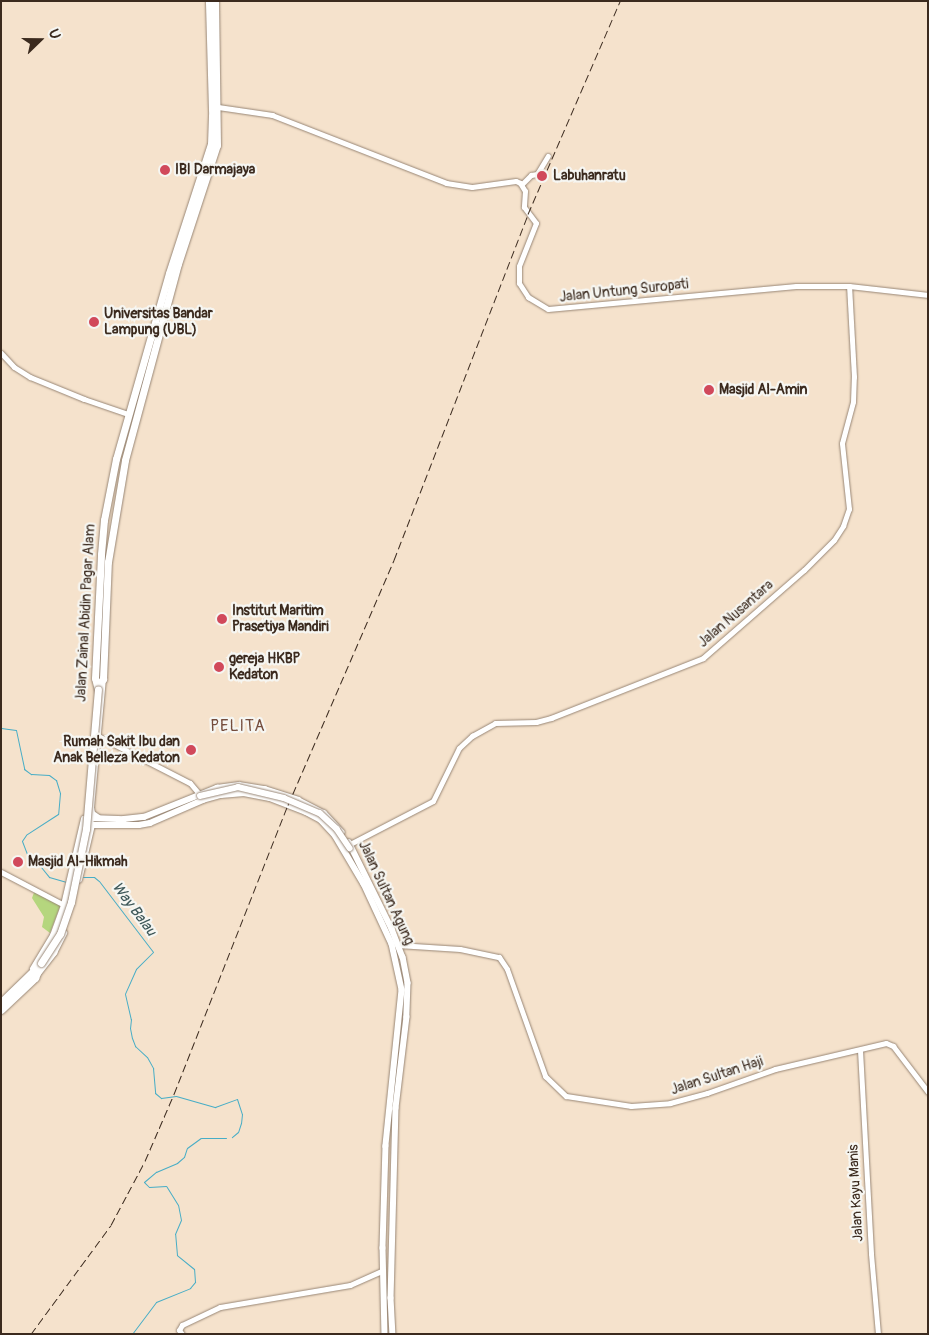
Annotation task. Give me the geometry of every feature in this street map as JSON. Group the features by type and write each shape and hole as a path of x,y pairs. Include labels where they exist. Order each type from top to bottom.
{"highway":[{"name":"Jalan Zainal Abidin Pagar Alam","path":"99,683 108,562 119,487 142,389 210,144 214,79 212,4"},
{"name":"Jalan Zainal Abidin Pagar Alam","path":"99,683 101,554 104,520 128,414 194,206 217,146 218,107 214,79"},
{"path":"1,1010 34,974 60,934 71,902 86,829 99,683"},
{"path":"1,1002 34,974"}],"main road":[{"name":"Jalan Zainal Abidin Pagar Alam","path":"34,974 53,936 64,905 78,851 90,792 98,736 99,683"},
{"name":"Jalan Zainal Abidin Pagar Alam","path":"98,818 91,810 90,792 99,683"},
{"name":"Jalan Sultan Agung","path":"84,822 90,818 124,819 144,817 231,786 256,787 293,798 324,813 337,824 349,847"},
{"path":"199,798 239,790 283,801 319,816 349,847 354,858"},
{"path":"270,798 272,791"},
{"name":"Jalan Sultan Agung","path":"85,854 90,828 95,824 139,825 150,823 199,798 234,793 270,798 321,820 354,858 398,945 406,970 409,996 396,1108 392,1202 391,1298 394,1334"},
{"path":"78,851 79,857 85,854"},
{"path":"34,974 54,953 64,933 85,854"},
{"name":"Jalan Sultan Agung","path":"354,858 392,944 401,980 400,1012 389,1108 384,1202 382,1298 385,1334"},
{"path":"69,886 75,883 77,887"},
{"path":"389,1108 396,1108"},
{"path":"384,1202 392,1202"},
{"path":"382,1298 391,1298"}],"street":[{"path":"218,107 272,116 446,183 472,187 516,181 522,184 530,175 537,174 548,156"},
{"name":"Jalan Untung Suropati","path":"522,184 525,191 524,207 536,223 519,266 519,283 528,297 548,309 587,307 771,287 849,286 928,294"},
{"name":"Jalan Nusantara","path":"349,847 433,801 459,748 472,736 495,723 536,722 551,718 703,658 804,570 834,540 843,526 849,509 842,443 853,402 854,377 849,286"},
{"path":"1,353 14,367 30,377 84,400 128,414"},
{"path":"98,736 190,783 199,798"},
{"path":"1,872 64,905"},
{"name":"Jalan Sultan Haji","path":"398,945 460,949 499,957 507,969 545,1076 566,1096 631,1106 670,1103 707,1093 775,1069 860,1050 880,1043 889,1043 928,1092"},
{"name":"Jalan Kayu Manis","path":"860,1050 870,1254 878,1334"},
{"path":"182,1334 179,1330 182,1325 220,1307 350,1285 383,1270"}],"green space":[{"path":"35,890 61,904 50,933 42,927 44,917 32,898"}],"waterway":[{"path":"1,728 16,730 24,769 31,774 49,775 56,780 60,793 58,814 26,835 22,841 28,857 41,867 49,877 67,882"},
{"name":"Way Balau","path":"83,877 94,877 99,881 153,952 136,969 125,994 131,1019 132,1038 135,1046 147,1057 153,1068 155,1093 161,1098 176,1096 215,1107 237,1099 242,1114 241,1123 238,1132 232,1137"},
{"name":"Way Balau","path":"132,1334 156,1302 190,1288 195,1282 194,1269 177,1255 175,1234 181,1220 178,1205 166,1186 149,1187 144,1182 156,1172 177,1163 184,1157 187,1148 201,1138 226,1138"}],"railway":[{"path":"31,1334 111,1225 145,1161 174,1094 288,805 394,560 528,214 620,1"}],"place":[{"name":"IBI Darmajaya","path":"165,170"},
{"name":"Labuhanratu","path":"542,176"},
{"name":"Universitas Bandar Lampung (UBL)","path":"94,322"},
{"name":"Masjid Al-Amin","path":"709,390"},
{"name":"Institut Maritim Prasetiya Mandiri","path":"222,619"},
{"name":"gereja HKBP Kedaton","path":"219,667"},
{"name":"Rumah Sakit Ibu dan Anak Belleza Kedaton","path":"191,750"},
{"name":"Masjid Al-Hikmah","path":"18,862"}],"district":[{"name":"PELITA","path":"238,726"}]}
